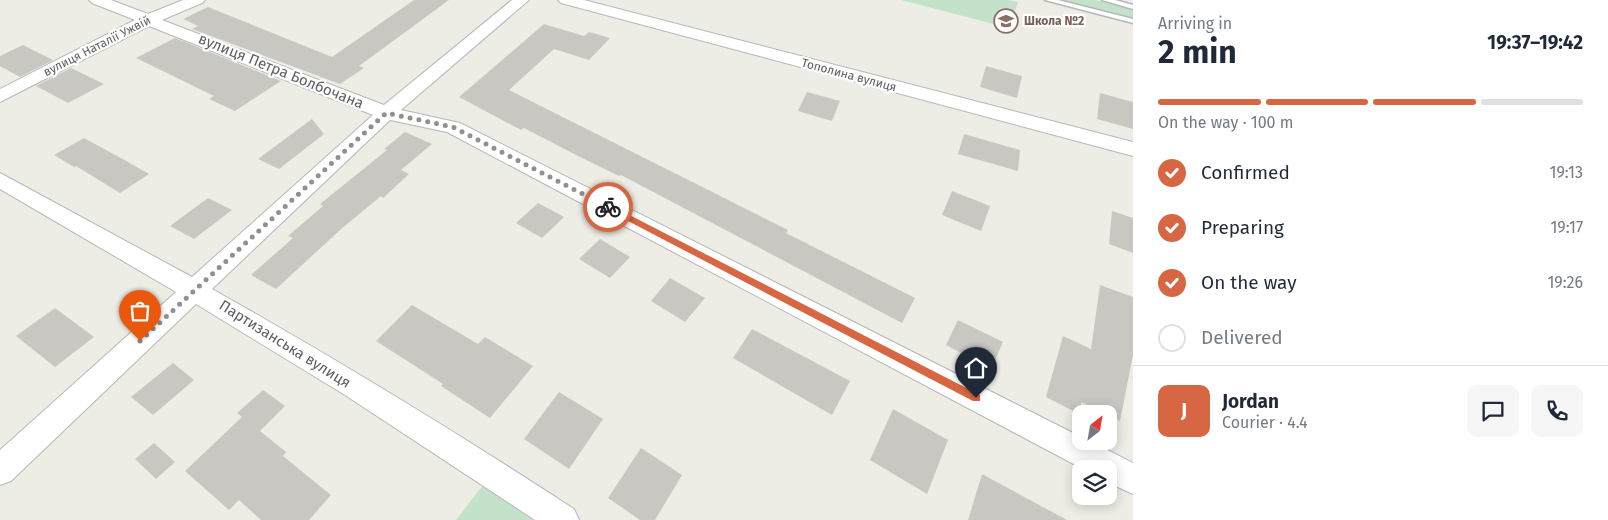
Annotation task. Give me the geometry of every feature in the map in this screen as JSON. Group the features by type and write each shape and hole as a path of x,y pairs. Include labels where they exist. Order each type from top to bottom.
{"street":[{"name":"вулиця Петра Болбочана","path":"97,0 150,19 386,113 453,127 1133,479"},
{"name":"вулиця Наталії Ужвій","path":"0,96 150,19 197,0"},
{"path":"0,470 386,113 521,0"},
{"name":"Тополина вулиця","path":"566,0 1133,149"},
{"name":"Партизанська вулиця","path":"0,180 196,289 491,472 562,520"}],"lane":[{"path":"1049,0 1133,21"},
{"path":"1106,0 1133,7"}],"green space":[{"path":"901,0 1008,0 1018,2 1009,28"},
{"path":"1059,0 1095,0 1133,9 1133,19"},
{"path":"483,485 533,520 456,520"}],"building":[{"path":"414,0 449,0 359,66 364,68 340,84 192,29 198,26 183,19 208,7 332,57"},
{"path":"544,24 584,36 589,32 610,38 589,60 554,49 509,90 788,230 786,233 915,298 902,323 621,175 619,176 524,128 521,130 459,97"},
{"path":"175,38 281,81 235,111 209,99 214,96 136,58"},
{"path":"23,45 53,60 20,77 0,66 0,56"},
{"path":"986,66 1022,76 1017,98 980,87"},
{"path":"71,68 104,84 68,103 36,86"},
{"path":"807,92 840,101 832,121 798,111"},
{"path":"1100,93 1133,102 1133,129 1097,119"},
{"path":"312,119 324,134 279,169 258,159"},
{"path":"405,132 432,144 401,170 409,174 383,198 381,196 340,230 276,289 251,275 293,238 288,236 323,206 320,204 387,150 384,149"},
{"path":"964,134 1020,150 1018,171 958,154"},
{"path":"84,138 149,174 120,193 54,155"},
{"path":"952,191 990,206 981,231 942,215"},
{"path":"208,198 232,210 194,239 170,226"},
{"path":"538,203 564,217 542,238 516,223"},
{"path":"1112,211 1133,218 1133,253 1109,244"},
{"path":"600,239 630,257 610,278 579,259"},
{"path":"670,278 705,298 685,322 651,301"},
{"path":"1100,285 1133,297 1133,355 1120,421 1118,420 1118,405 1088,405 1081,402 1081,405 1072,405 1072,410 1046,397 1063,336 1091,349"},
{"path":"412,305 478,344 485,337 533,366 490,418 441,386 443,384 376,341"},
{"path":"55,308 94,337 55,367 16,336"},
{"path":"958,320 1003,342 991,369 946,345"},
{"path":"752,329 850,381 832,415 733,358"},
{"path":"173,363 194,380 153,415 131,397"},
{"path":"263,390 285,406 260,431 286,452 283,456 331,495 309,520 261,520 239,500 229,510 185,471 242,417 237,413"},
{"path":"559,392 603,419 569,469 524,439"},
{"path":"893,409 948,440 927,494 870,460"},
{"path":"154,443 175,462 156,479 135,459"},
{"path":"641,448 682,475 655,520 640,520 608,498"},
{"path":"982,474 1067,520 968,520"}],"way so far":[{"path":"140,341 386,113 453,127 608,207"}],"place":[{"name":"Школа №2","path":"1006,21"}],"route":[{"path":"608,207 976,398"}]}
